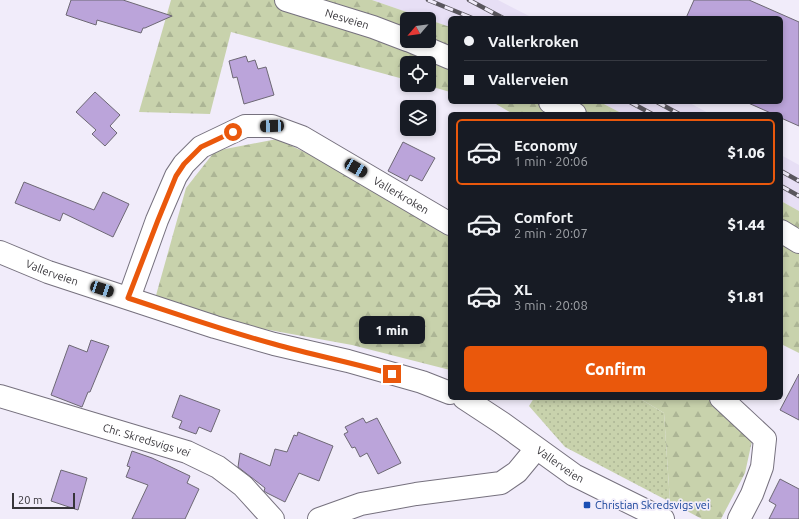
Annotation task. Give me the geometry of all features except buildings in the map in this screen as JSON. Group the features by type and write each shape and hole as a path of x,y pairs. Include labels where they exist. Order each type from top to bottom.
{"street":[{"name":"Nesveien","path":"286,0 366,24 400,37"},
{"path":"426,48 448,57"},
{"path":"554,104 571,112"},
{"name":"Vallerkroken","path":"128,298 176,176 184,164 201,147 245,126 272,126 302,137 448,223"},
{"path":"783,232 799,242"},
{"name":"Vallerveien","path":"0,252 48,272 214,327 274,344 348,361 422,382 448,392"},
{"name":"Chr. Skredsvigs vei","path":"0,396 187,452 218,467 243,486 273,519"},
{"name":"Vallerveien","path":"467,400 502,422 536,449 574,475 663,519"},
{"path":"723,400 765,439 762,467 752,494 739,519"},
{"path":"319,519 361,504 416,494 501,483 517,472 536,449"}],"shaded area":[{"path":"372,0 498,0 529,16 448,16 448,26 436,22 436,12 407,12"},
{"path":"604,104 692,104 706,112 619,112"},
{"path":"783,156 799,165 799,211 783,202"}],"green space":[{"path":"171,0 372,0 407,12 400,12 400,48 436,48 436,22 448,26 448,91 436,88 436,56 400,56 400,78 231,32 210,114 139,112"},
{"path":"496,104 604,104 619,112 510,112"},
{"path":"277,139 338,168 448,236 448,369 352,345 220,321 155,299 186,188 215,151"},
{"path":"783,202 799,211 799,353 783,345"},
{"path":"533,400 642,400 664,413 670,502 565,447 529,406"},
{"path":"642,400 714,400 752,441 745,473 721,519 702,519 670,502 664,413"}],"railway":[{"path":"428,0 467,16"},
{"path":"469,0 499,16"},
{"path":"634,104 648,112"},
{"path":"661,104 675,112"},
{"path":"783,172 799,181"},
{"path":"783,187 799,196"}],"place":[{"name":"Christian Skredsvigs vei","path":"587,505"}],"route":[{"path":"233,132 201,147 184,164 176,176 128,298 214,327 274,344 348,361 392,374"}]}
